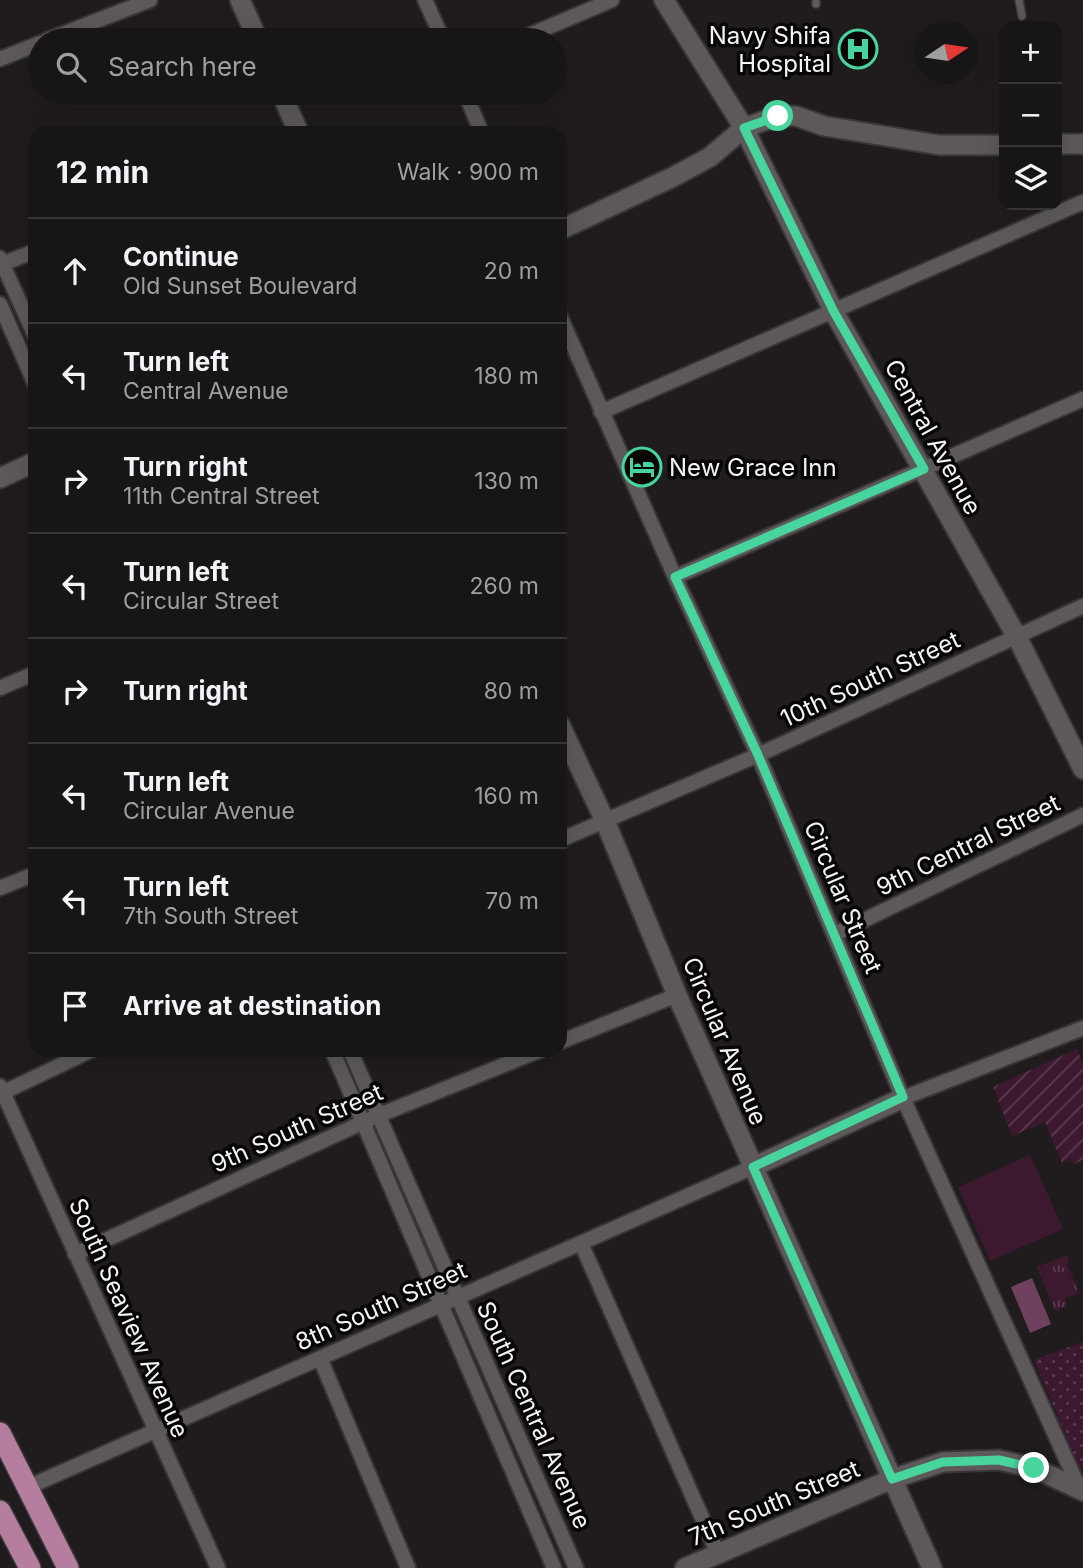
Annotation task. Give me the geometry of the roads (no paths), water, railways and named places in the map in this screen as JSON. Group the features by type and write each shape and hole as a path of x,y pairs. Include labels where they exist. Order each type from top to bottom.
{"main road":[{"path":"0,1433 68,1568"},
{"path":"0,1511 30,1568"}],"street":[{"path":"78,28 150,0"},
{"path":"240,0 253,28"},
{"path":"425,0 438,28"},
{"path":"546,28 612,0"},
{"name":"Central Avenue","path":"664,0 744,128 834,312 1017,637 1083,769"},
{"path":"0,59 28,48"},
{"path":"286,105 296,126"},
{"path":"471,105 479,126"},
{"path":"567,227 697,165 744,128 778,116 796,116 824,126 939,145 999,145"},
{"path":"1062,144 1083,144"},
{"path":"601,412 1083,202"},
{"path":"28,253 1,262 28,321"},
{"path":"0,304 28,368"},
{"name":"Circular Street","path":"567,332 675,577 758,755 903,1097 1082,1492"},
{"path":"675,577 1083,399"},
{"path":"0,478 28,465"},
{"name":"10th South Street","path":"567,837 758,755 1083,606"},
{"path":"0,688 28,676"},
{"name":"Circular Avenue","path":"567,740 605,821 677,995 932,1568"},
{"name":"9th Central Street","path":"835,933 1083,815"},
{"path":"0,888 28,877"},
{"path":"567,1039 677,995"},
{"path":"753,1167 903,1097 1083,1028"},
{"path":"1,1091 76,1057"},
{"path":"335,1057 371,1119 441,1305 554,1568"},
{"name":"South Central Avenue","path":"352,1057 371,1119 457,1298 576,1568"},
{"name":"9th South Street","path":"75,1254 371,1119 524,1057"},
{"name":"South Seaview Avenue","path":"1,1091 218,1568"},
{"name":"8th South Street","path":"28,1487 753,1167"},
{"path":"581,1243 718,1554"},
{"path":"320,1358 408,1568"},
{"name":"7th South Street","path":"685,1568 892,1479 943,1462 999,1460 1034,1468 1082,1492"}],"lane":[{"path":"1018,0 1021,16"}],"place":[{"name":"Navy Shifa Hospital","path":"858,49"},
{"name":"New Grace Inn","path":"642,467"}]}
